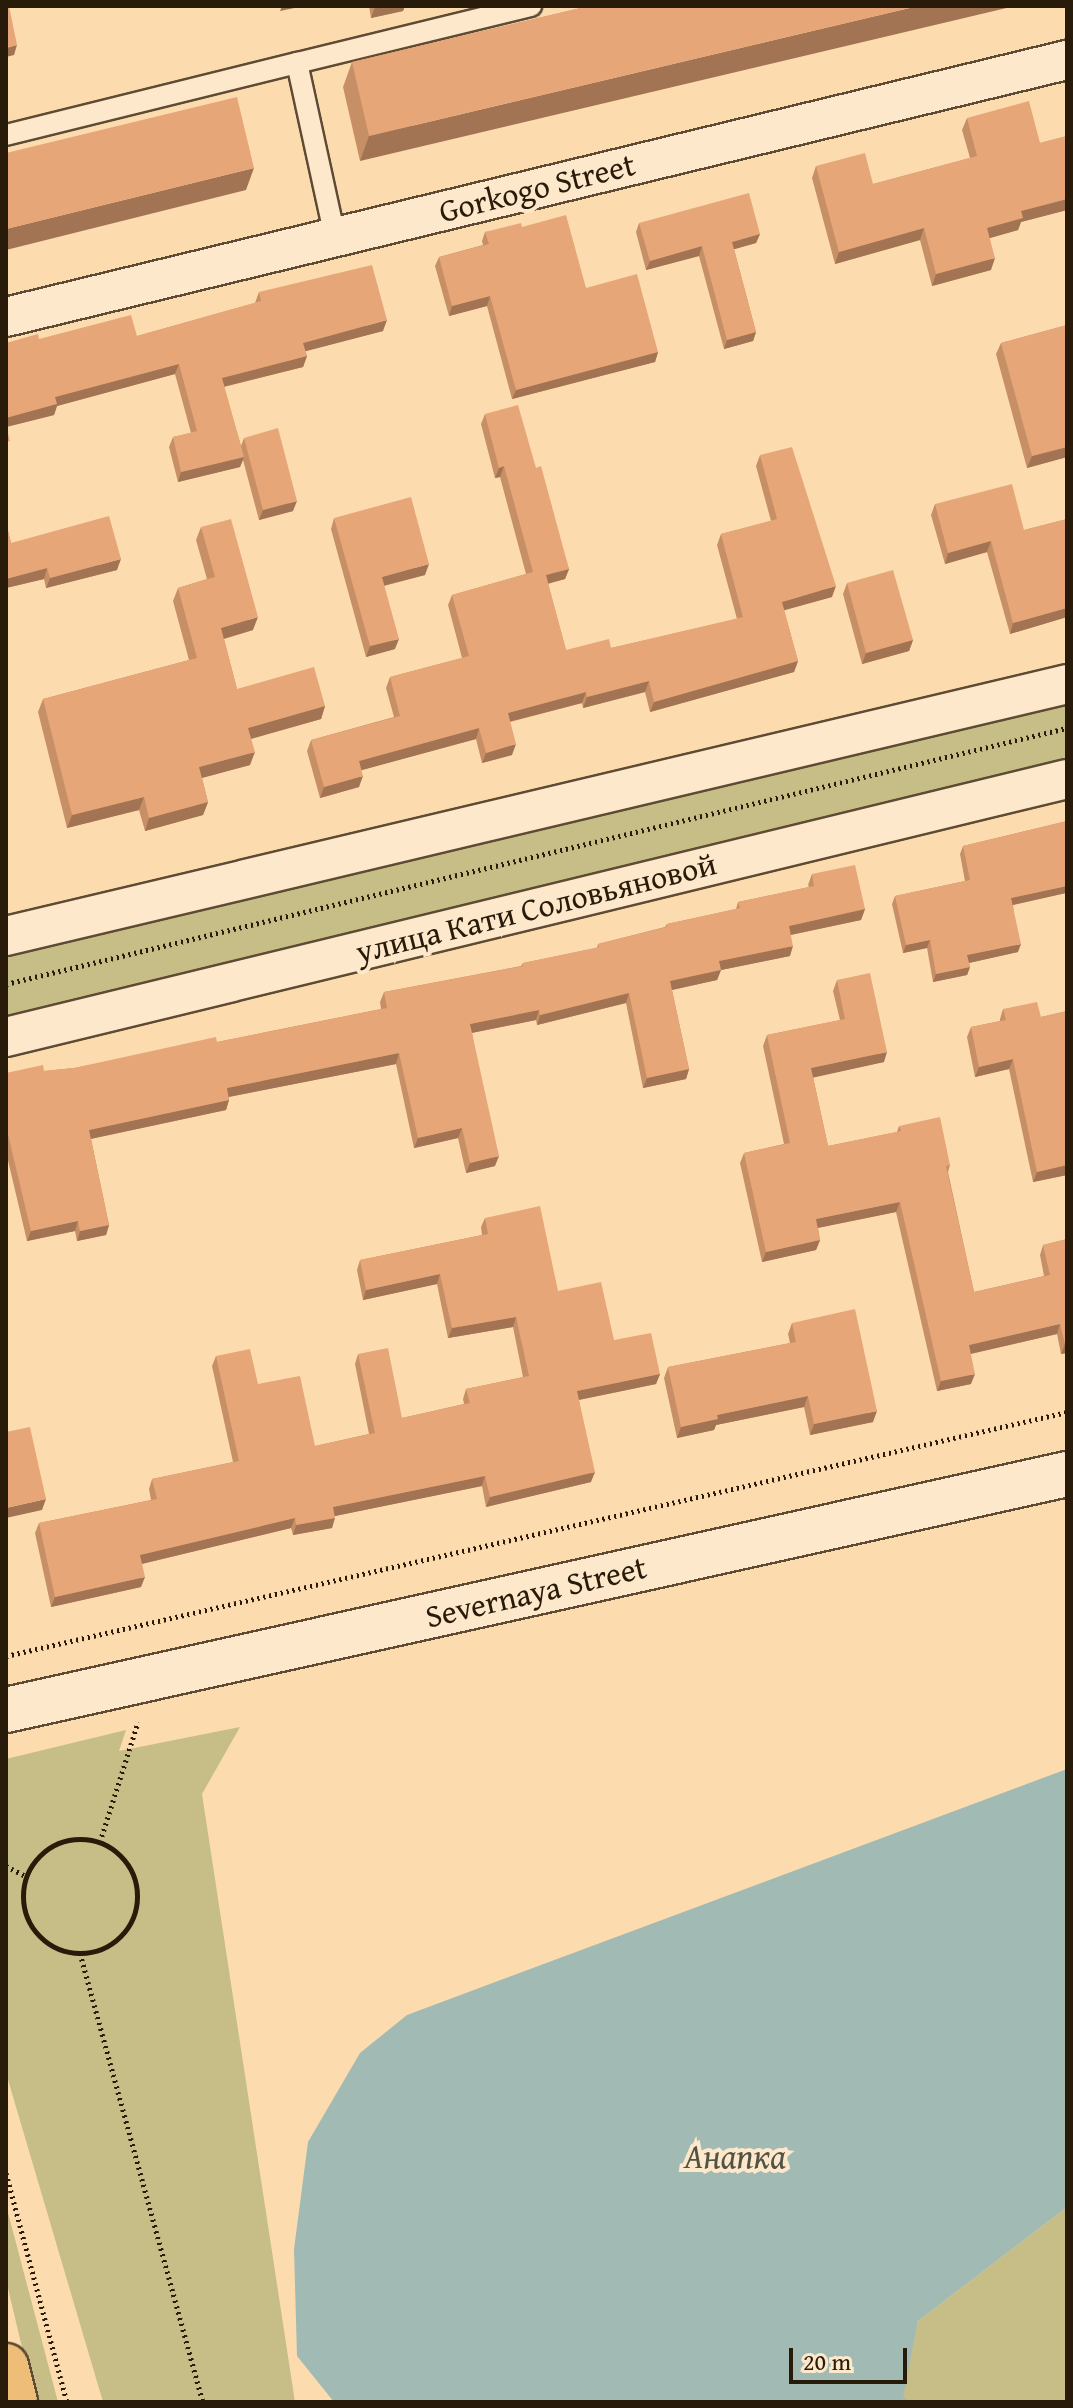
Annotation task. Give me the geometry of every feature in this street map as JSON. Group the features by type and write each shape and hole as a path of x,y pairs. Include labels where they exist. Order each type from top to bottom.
{"main road":[{"path":"6,2366 15,2402"}],"street":[{"name":"Gorkogo Street","path":"6,317 1067,60"},
{"path":"6,936 1067,684"},
{"name":"улица Кати Соловьяновой","path":"6,1037 1067,779"},
{"name":"Severnaya Street","path":"6,1710 1067,1474"}],"lane":[{"path":"6,135 531,6"},
{"path":"297,63 335,237"}],"path":[{"path":"6,984 1067,728"},
{"path":"6,1656 1067,1412"},
{"path":"64,1841 100,1842 127,1864 137,1898 134,1915 113,1943 80,1953 61,1951 45,1942 33,1929 25,1912 22,1894 26,1876 35,1861 64,1841"},
{"path":"6,1866 26,1876"},
{"path":"80,1953 203,2402"},
{"path":"6,2173 67,2402"}],"shaded area":[{"path":"1067,695 1067,767 6,1026 6,950"},
{"path":"240,1727 202,1794 295,2402 103,2402 6,2073 6,1759 126,1730 119,1751"},
{"path":"6,2205 58,2402 35,2402 6,2280"},
{"path":"1067,2207 1067,2402 912,2402 902,2398 918,2321"}],"water":[{"name":"Анапка","path":"1067,1769 1067,2207 918,2321 903,2397 912,2402 334,2402 297,2356 294,2249 308,2142 360,2053 407,2015"}],"building":[{"path":"6,6 9,6 17,45 6,48"},
{"path":"589,6 918,6 369,136 352,62"},
{"path":"237,97 254,168 6,229 6,153"},
{"path":"1029,101 1040,143 1067,136 1067,199 1021,211 1023,218 987,228 995,258 936,274 924,228 839,252 816,166 865,153 873,184 977,156 967,118"},
{"path":"749,193 760,234 732,242 756,332 727,340 702,246 650,261 639,223"},
{"path":"566,215 586,288 637,274 658,352 516,390 490,296 452,306 439,257 489,244 485,232 521,223 522,227"},
{"path":"372,265 387,320 303,343 307,356 222,378 244,457 181,472 173,437 197,431 179,364 55,397 57,404 6,418 6,343 38,334 39,339 131,315 137,336 261,301 259,292"},
{"path":"1067,325 1067,447 1032,456 1001,343"},
{"path":"518,405 536,468 541,466 569,569 546,575 566,650 609,639 611,648 743,617 721,534 777,519 760,455 792,447 836,586 782,602 798,661 654,702 649,681 587,697 586,692 508,713 516,744 486,753 479,728 359,761 363,776 324,787 311,740 400,716 390,677 469,656 452,595 533,572 504,466 499,468 485,414"},
{"path":"278,428 297,501 263,510 244,438"},
{"path":"1012,484 1024,530 1067,519 1067,608 1013,623 991,541 948,553 935,504"},
{"path":"411,497 429,564 382,577 399,639 370,646 334,518"},
{"path":"109,516 121,559 50,578 47,568 6,579 6,523 11,543"},
{"path":"231,519 258,617 221,628 237,689 314,667 325,706 248,728 255,752 199,767 208,802 149,818 144,797 72,815 43,699 197,658 178,588 215,577 201,527"},
{"path":"893,570 913,640 866,653 847,583"},
{"path":"1067,821 1067,886 1011,898 1021,944 967,955 970,967 936,974 930,940 906,945 895,896 970,880 963,846"},
{"path":"855,865 865,909 789,926 793,946 719,961 721,970 670,981 689,1069 647,1078 629,993 540,1015 539,1010 470,1024 499,1156 470,1163 462,1128 418,1138 399,1053 227,1088 229,1100 89,1130 109,1225 80,1231 78,1221 31,1231 6,1126 6,1073 43,1065 44,1071 74,1068 216,1037 217,1042 387,1008 384,992 523,966 523,963 599,947 598,944 667,927 667,924 740,908 738,902 814,886 812,874"},
{"path":"870,973 887,1052 811,1068 828,1146 901,1131 899,1126 940,1117 950,1165 946,1166 974,1292 1050,1275 1043,1245 1067,1239 1067,1344 1060,1324 969,1345 975,1374 941,1381 900,1202 816,1219 820,1240 766,1252 744,1153 790,1143 767,1035 845,1019 837,980"},
{"path":"1037,1002 1041,1017 1067,1011 1067,1165 1037,1172 1013,1059 979,1067 971,1027 1006,1020 1003,1009"},
{"path":"540,1206 558,1291 601,1282 614,1340 651,1333 660,1374 577,1391 595,1472 490,1497 485,1476 333,1507 335,1518 296,1525 295,1518 140,1555 145,1577 55,1597 39,1523 157,1499 152,1479 239,1461 216,1356 250,1349 258,1384 300,1376 315,1446 375,1433 358,1354 388,1348 402,1418 470,1403 466,1389 529,1376 516,1317 452,1328 440,1274 366,1290 360,1260 488,1234 485,1218"},
{"path":"855,1309 877,1411 814,1424 808,1396 717,1415 718,1419 681,1427 668,1367 796,1342 792,1323"},
{"path":"30,1427 46,1499 6,1508 6,1432"}]}
